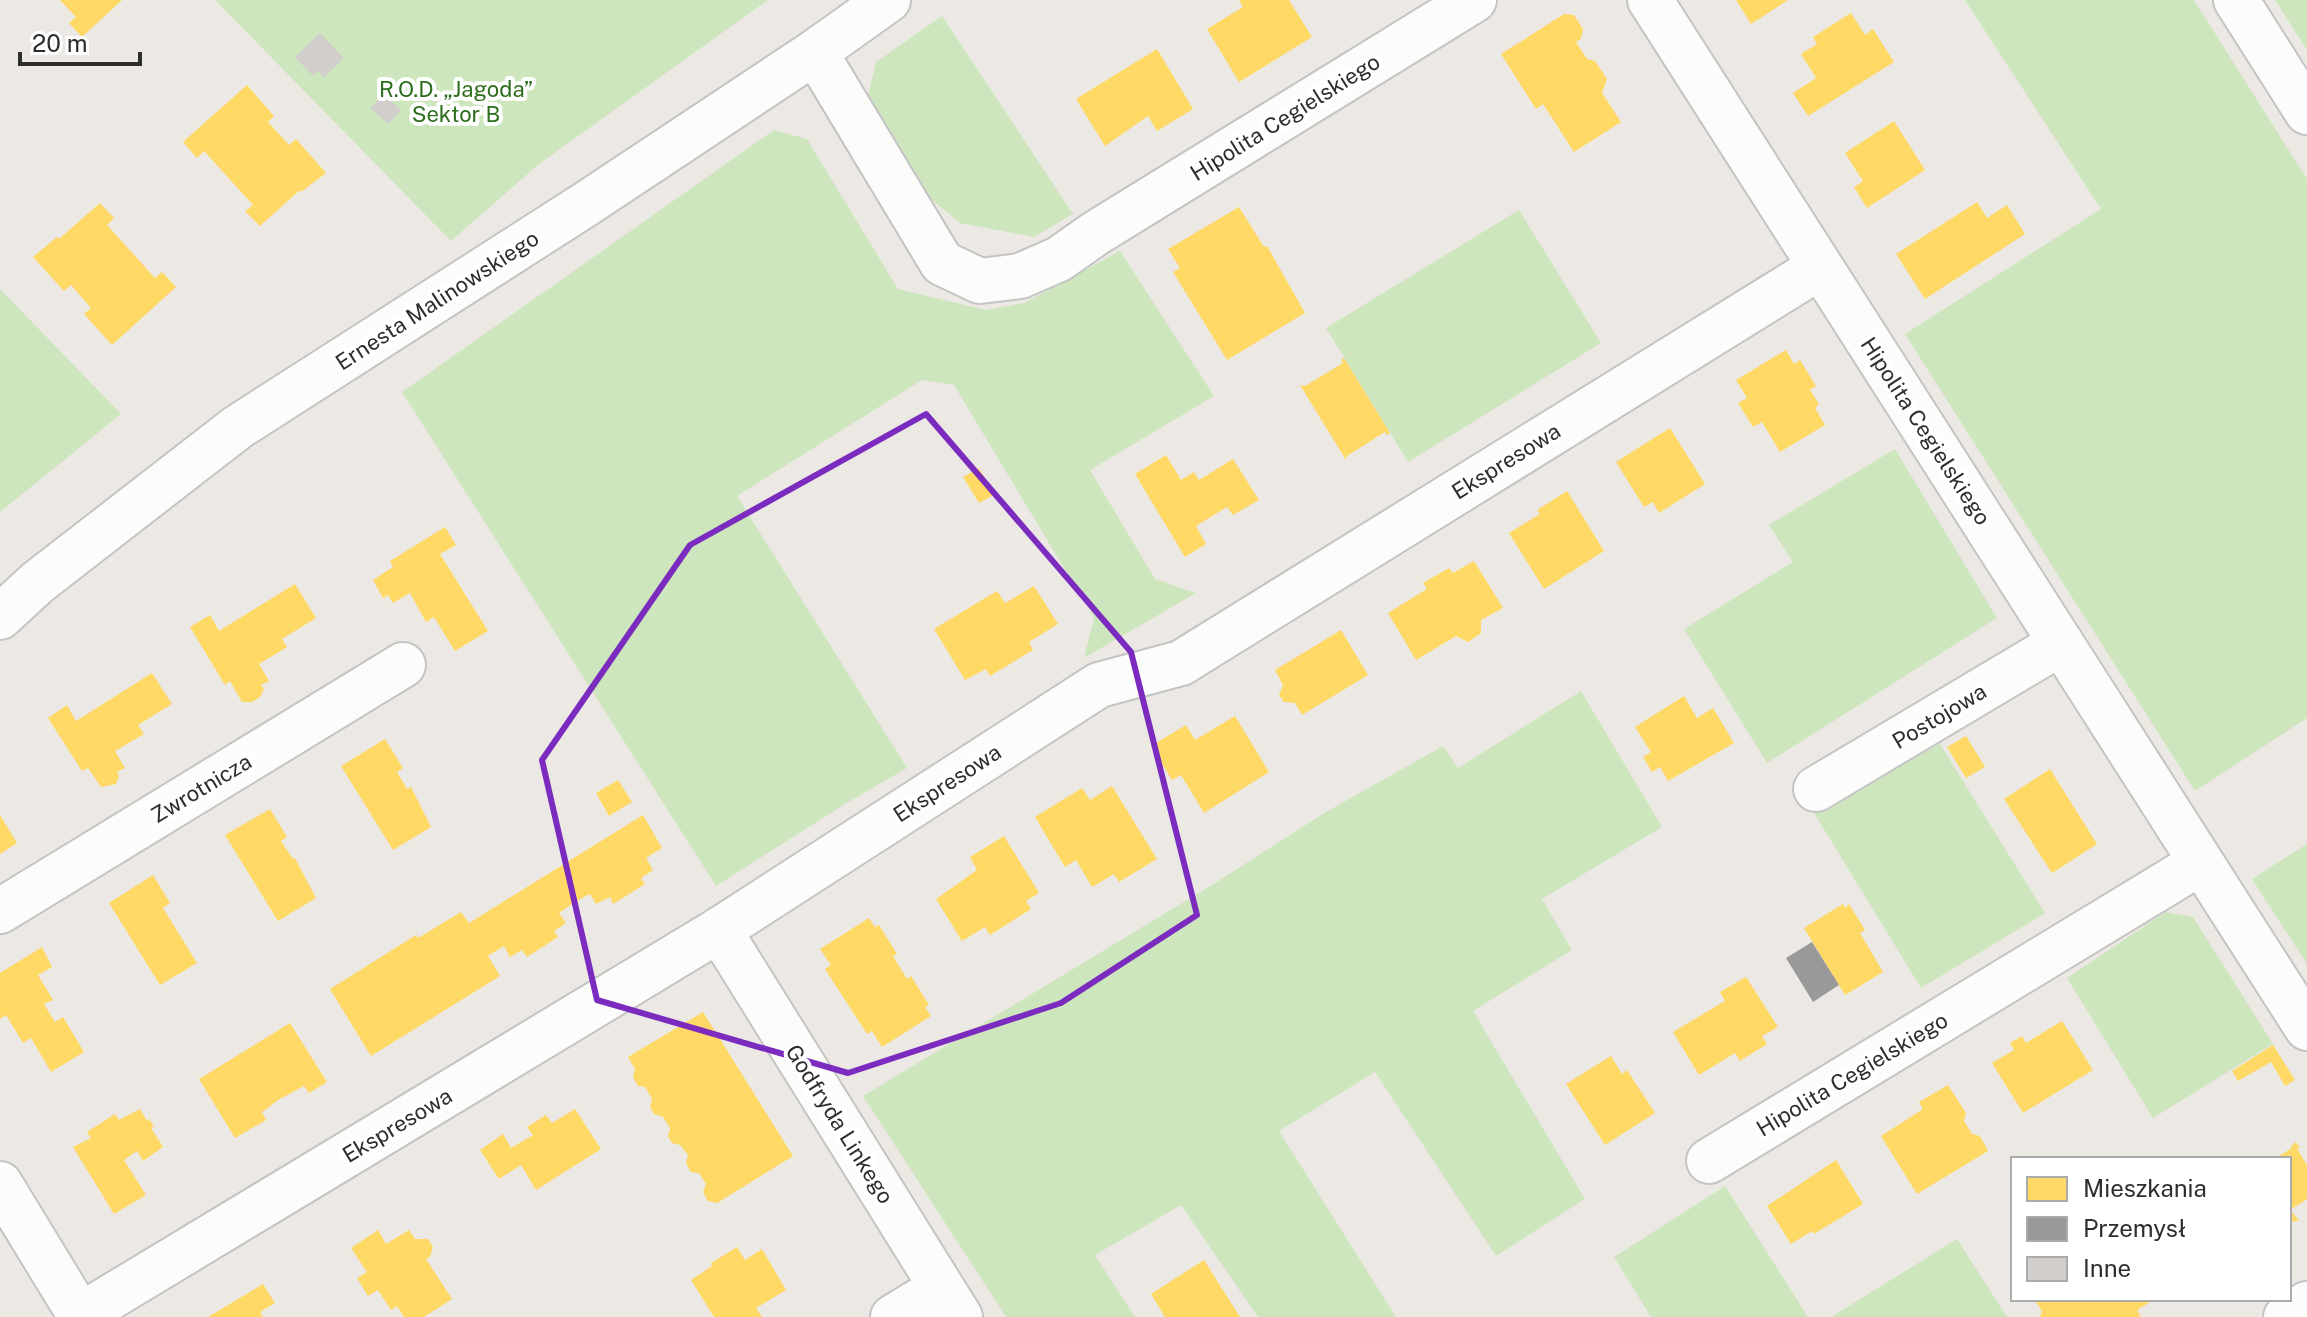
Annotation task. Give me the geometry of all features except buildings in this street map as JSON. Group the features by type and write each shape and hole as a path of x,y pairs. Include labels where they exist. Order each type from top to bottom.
{"street":[{"name":"Ernesta Malinowskiego","path":"0,617 51,572 238,427 573,212 888,0"},
{"name":"Hipolita Cegielskiego","path":"815,52 942,263 980,281 1020,276 1059,259 1096,233 1474,0"},
{"name":"Hipolita Cegielskiego","path":"1650,0 2307,1028"},
{"path":"2236,0 2307,112"},
{"name":"Ekspresowa","path":"81,1316 719,930 1099,685 1181,663 1820,267"},
{"name":"Postojowa","path":"1816,789 2061,643"},
{"name":"Zwrotnicza","path":"0,911 403,665"},
{"name":"Hipolita Cegielskiego","path":"1709,1161 2200,863"},
{"name":"Godfryda Linkego","path":"719,930 951,1302"},
{"path":"0,1184 81,1316"},
{"path":"893,1317 951,1302"},
{"path":"2286,1317 2307,1304"}],"highlighted area":[{"path":"926,414 1131,652 1197,915 1061,1003 848,1073 597,1000 542,760 690,545"}],"green space":[{"name":"R.O.D. „Jagoda” Sektor B","path":"215,0 768,0 539,164 451,241"},
{"path":"1965,0 2194,0 2307,179 2307,718 2195,791 1905,334 2101,209"},
{"path":"2275,0 2307,0 2307,50"},
{"path":"942,16 1073,214 1034,237 960,223 920,190 867,99 876,62"},
{"path":"774,130 807,139 898,289 986,310 1024,303 1120,251 1214,396 1090,470 1155,579 1196,593 1084,658 1094,618 954,385 922,380 737,496 907,768 716,886 402,392"},
{"path":"1519,210 1601,343 1408,462 1326,328"},
{"path":"0,289 121,414 0,512"},
{"path":"1895,449 1997,618 1767,763 1684,629 1793,562 1769,525"},
{"path":"1581,691 1662,827 1542,899 1572,950 1473,1011 1585,1199 1496,1256 1375,1072 1279,1131 1396,1317 1258,1317 1181,1205 1095,1255 1135,1317 1006,1317 863,1096 1212,885 1326,812 1443,746 1458,768"},
{"path":"1940,744 2045,913 1921,988 1811,808"},
{"path":"2307,844 2307,964 2252,879"},
{"path":"2166,912 2193,917 2273,1044 2153,1118 2067,978"},
{"path":"1725,1186 1808,1317 1651,1317 1614,1257"},
{"path":"1957,1239 2007,1317 1831,1317"}]}
